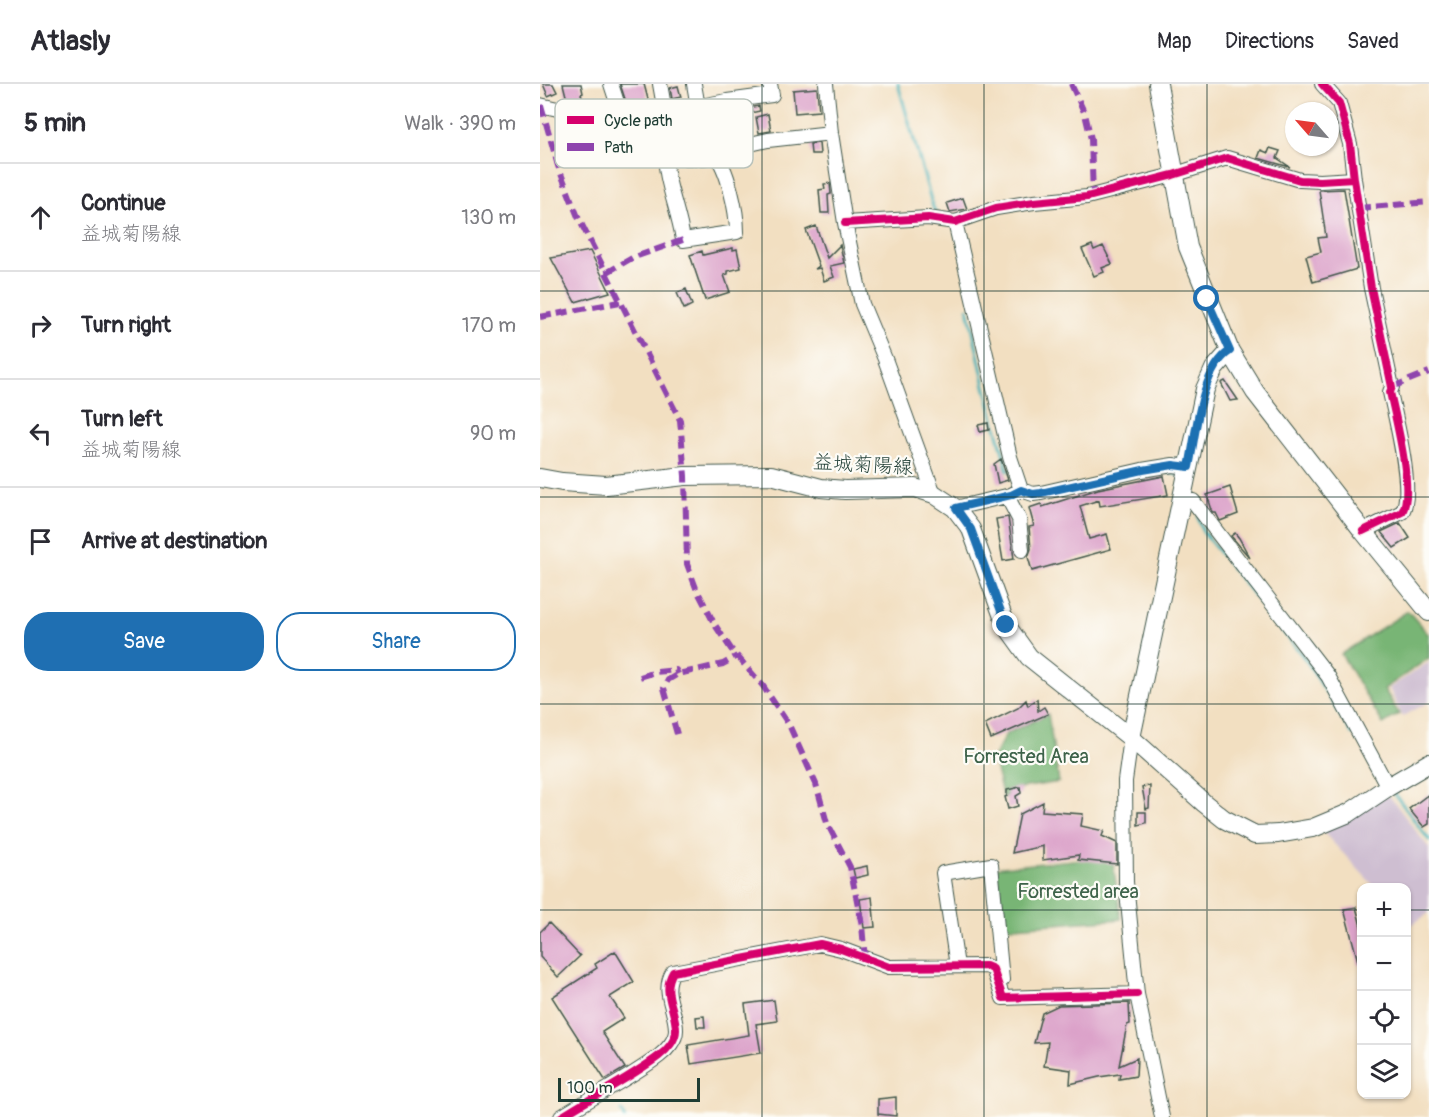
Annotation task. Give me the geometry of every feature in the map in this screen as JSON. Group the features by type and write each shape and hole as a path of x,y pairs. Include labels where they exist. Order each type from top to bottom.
{"main road":[{"path":"1158,84 1188,247 1230,351 1255,392 1429,612"},
{"path":"1131,738 1205,389 1214,369 1230,351"},
{"name":"益城菊陽線","path":"540,478 606,485 685,476 755,475 771,476 820,488 844,490 915,488 934,494 956,508 971,529 1006,625 1029,657 1131,738 1224,819 1255,835 1313,828 1349,813 1429,763"}],"street":[{"path":"611,84 616,99"},
{"path":"660,84 663,99"},
{"path":"694,84 697,99"},
{"path":"745,99 772,95 770,84"},
{"path":"826,84 845,223 862,304 885,359 934,494"},
{"path":"1322,84 1339,103 1350,144 1371,288 1392,387 1390,392 1406,474 1406,502 1401,512 1363,531"},
{"path":"540,103 555,107"},
{"path":"753,144 831,133"},
{"path":"845,223 928,218 955,222 996,208 1087,197 1173,175 1227,158 1300,180 1320,182 1354,179"},
{"path":"667,168 681,221 683,240 737,232 724,168"},
{"path":"955,222 1010,457 1021,490"},
{"path":"956,508 1007,496 1021,490 1033,494 1041,493 1143,470 1173,465 1189,467"},
{"path":"1007,496 1019,519 1022,550"},
{"path":"1193,501 1328,676 1388,787"},
{"path":"1131,738 1125,781 1126,882 1137,994 1162,1117"},
{"path":"957,966 943,873 991,865 1002,981 1013,998"},
{"path":"561,1117 661,1055 675,1038 676,1028 667,988 668,980 673,972 820,944 841,949 889,967 986,966 993,969 1003,998 1137,994"}],"shaded area":[{"path":"1429,662 1429,702 1402,717 1389,688"},
{"path":"1388,794 1429,848 1429,913 1411,925 1411,883 1371,883 1322,831"}],"green space":[{"path":"1408,611 1429,635 1429,658 1384,689 1399,714 1383,724 1341,654"},
{"name":"Forrested Area","path":"1048,714 1059,782 1007,790 1007,796 1003,797 993,758 1006,734"},
{"name":"Forrested area","path":"1112,856 1121,919 1001,928 993,868"}],"building":[{"path":"543,84 553,84 557,92 548,96"},
{"path":"563,84 581,84 583,99 567,99"},
{"path":"620,84 644,84 648,99 625,99"},
{"path":"678,86 681,97 672,99 670,88"},
{"path":"817,88 819,111 795,113 793,90"},
{"path":"759,106 760,111 753,112 753,107"},
{"path":"768,114 771,131 759,133 756,117"},
{"path":"819,143 820,154 811,154 810,144"},
{"path":"1270,148 1280,151 1277,158 1290,167 1258,158 1261,150 1268,153"},
{"path":"830,183 829,213 821,213 819,190 825,189 824,184"},
{"path":"1344,189 1357,269 1313,282 1306,256 1321,252 1318,238 1326,237 1319,190"},
{"path":"963,198 967,209 950,212 947,203"},
{"path":"816,226 827,258 840,245 844,263 830,266 834,277 824,281 820,268 815,269 819,266 806,230"},
{"path":"1092,245 1094,250 1103,246 1112,264 1102,268 1104,272 1094,276 1082,249"},
{"path":"733,248 733,250 737,249 741,268 728,271 728,274 724,275 730,292 705,300 690,255 702,251 703,255"},
{"path":"590,251 610,292 575,302 551,258"},
{"path":"686,289 692,305 684,309 677,293"},
{"path":"1225,381 1238,400 1230,401 1221,383"},
{"path":"988,423 989,430 980,432 978,425"},
{"path":"1001,459 1008,480 998,483 994,464"},
{"path":"1164,476 1168,495 1100,506 1099,500 1080,506 1089,539 1107,534 1111,549 1032,571 1028,557 1031,549 1029,527 1034,526 1029,508 1041,504 1042,507 1098,489"},
{"path":"1230,487 1238,514 1220,521 1216,513 1213,513 1207,495"},
{"path":"1008,517 1014,559 1003,561 996,519"},
{"path":"1400,523 1410,538 1394,548 1381,532"},
{"path":"1235,533 1239,538 1250,558 1231,536"},
{"path":"1037,699 1038,711 1044,707 1048,714 991,739 985,724 1018,708 1026,700 1028,706"},
{"path":"1150,786 1149,808 1146,809 1142,787"},
{"path":"1020,787 1021,793 1016,796 1018,806 1008,809 1005,797 1007,790"},
{"path":"1429,794 1429,824 1424,827 1409,809"},
{"path":"1043,802 1042,811 1083,814 1081,826 1104,831 1102,836 1117,843 1117,864 1078,860 1079,855 1043,860 1043,846 1012,853 1020,814"},
{"path":"1138,812 1146,812 1146,823 1138,825"},
{"path":"867,866 868,875 855,878 853,869"},
{"path":"872,897 875,927 864,928 860,899"},
{"path":"1356,907 1357,958 1344,909"},
{"path":"549,923 580,956 558,977 540,957 540,932"},
{"path":"615,951 634,982 610,997 624,1018 602,1032 625,1068 605,1080 552,997 597,968 595,964"},
{"path":"774,1000 777,1021 756,1024 761,1053 691,1064 688,1045 749,1035 745,1004"},
{"path":"1129,1003 1130,1024 1127,1025 1119,1066 1137,1058 1136,1076 1119,1079 1120,1074 1070,1084 1071,1070 1044,1066 1048,1042 1034,1043 1042,1013 1059,1005"},
{"path":"704,1016 705,1027 697,1027 696,1017"},
{"path":"896,1097 896,1116 878,1114 878,1099"}],"waterway":[{"path":"898,84 936,213"},
{"path":"968,308 985,386 1008,471"},
{"path":"1167,472 1178,475"},
{"path":"1198,517 1203,532 1306,660 1352,734"},
{"path":"1394,793 1429,840"},
{"path":"622,1111 625,1117"}],"marked path":[{"path":"1071,84 1085,114 1091,139 1093,195"},
{"path":"541,105 555,155"},
{"path":"559,168 578,217 680,420 685,476 687,564 696,588 715,625 731,649 763,686 789,725 816,784 827,823 850,867 862,925 865,960"},
{"path":"1358,208 1429,202"},
{"path":"606,273 632,258 683,240"},
{"path":"540,317 620,302"},
{"path":"1392,387 1429,372"},
{"path":"677,734 664,688 668,680 678,674 723,664 737,656"},
{"path":"640,677 656,672 676,670 678,674"}],"cycle path":[{"path":"1322,84 1339,103 1350,144 1371,288 1392,387 1390,392 1405,472 1405,502 1402,512 1363,531"},
{"path":"845,223 928,218 955,222 996,208 1087,197 1173,175 1227,158 1300,180 1354,179"},
{"path":"561,1117 648,1064 662,1054 670,1044 676,1030 668,987 673,972 820,944 841,949 889,967 986,966 993,969 1003,998 1137,994"}],"route":[{"path":"1006,625 971,529 956,508 1011,495 1021,490 1033,494 1041,493 1143,470 1173,465 1189,467 1205,389 1214,369 1226,352 1230,351 1207,299"}]}
